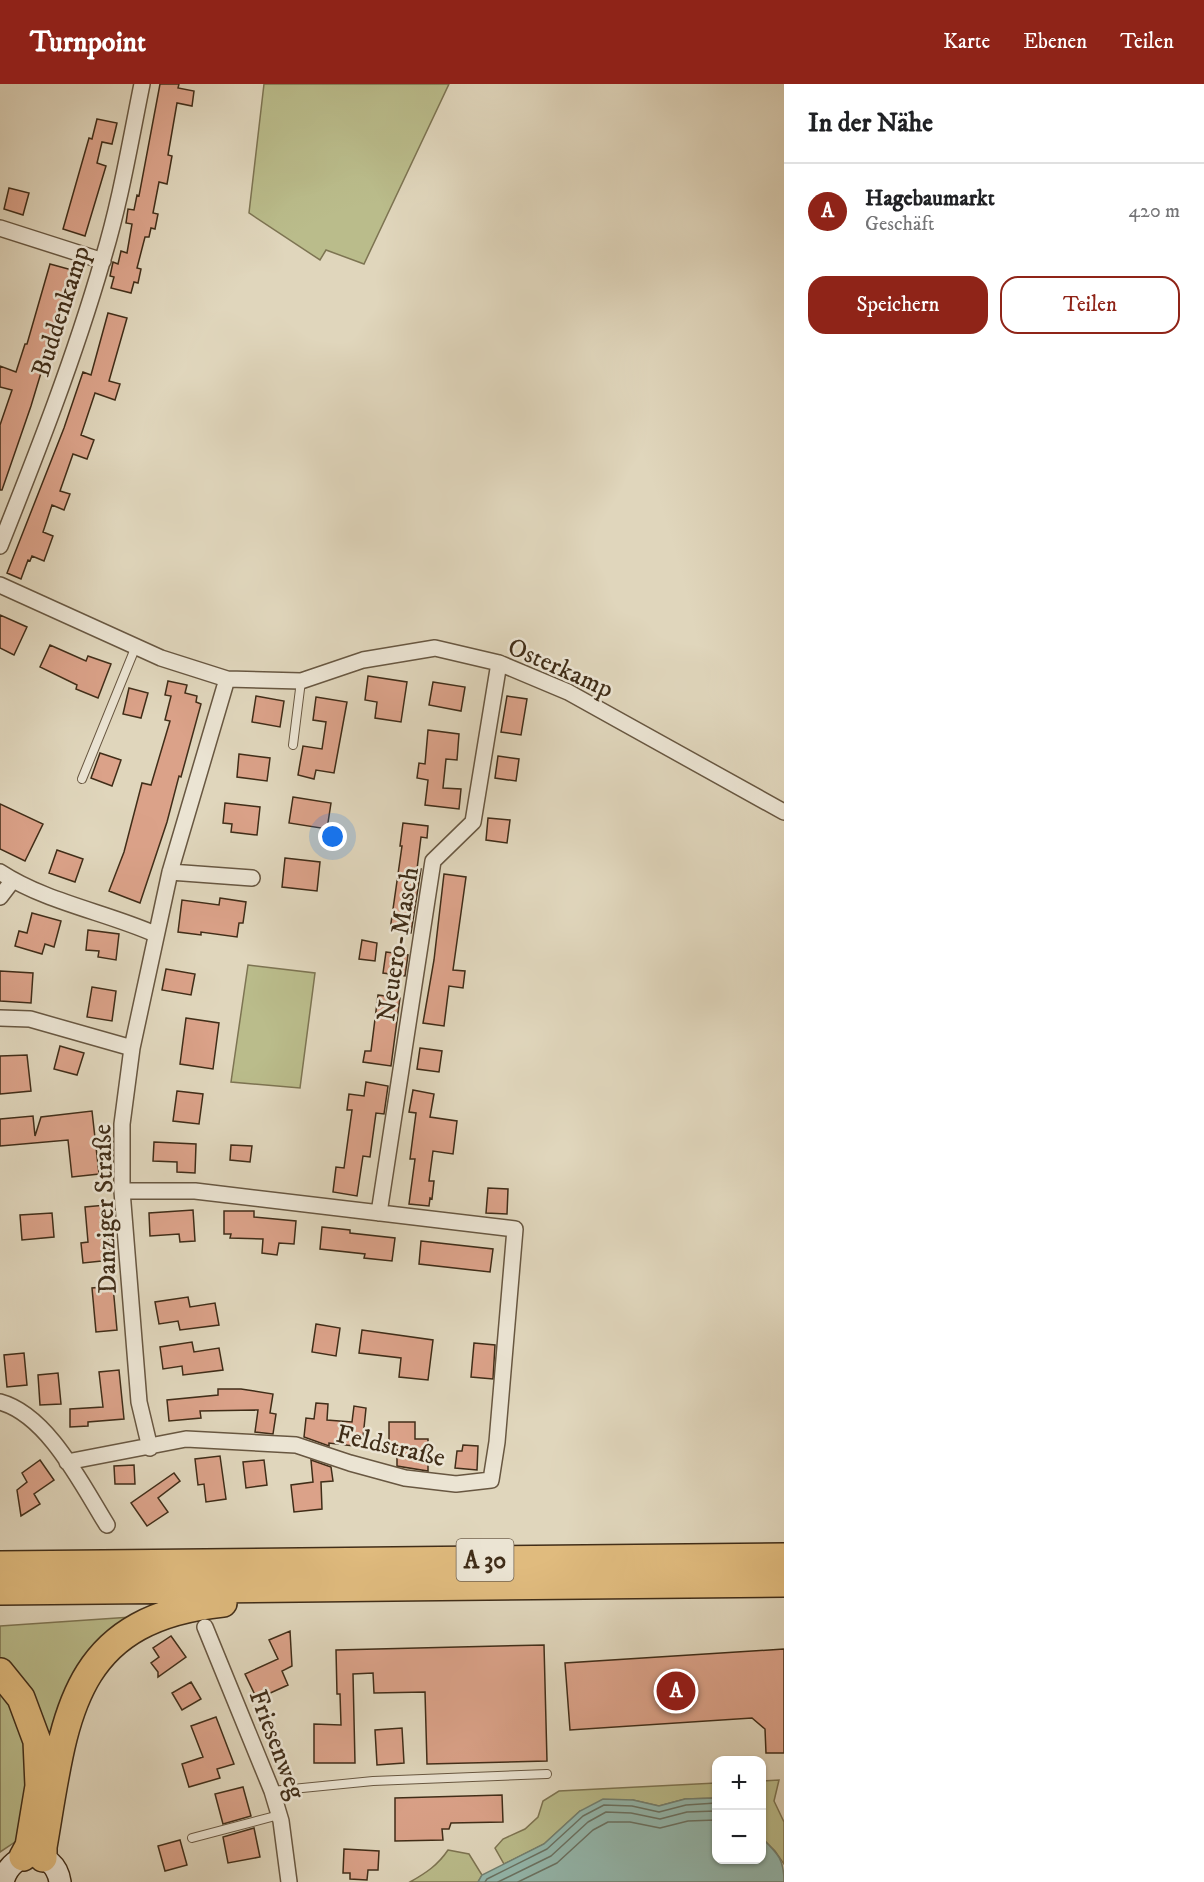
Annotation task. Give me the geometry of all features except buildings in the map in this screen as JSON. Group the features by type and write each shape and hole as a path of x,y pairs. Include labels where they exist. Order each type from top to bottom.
{"highway":[{"name":"A 30","path":"0,1565 784,1557"},
{"name":"A 30","path":"0,1591 784,1583"},
{"path":"0,1672 21,1698 37,1741 39,1786 29,1846 33,1858 43,1847 62,1741 73,1702 103,1652 123,1636 155,1618 192,1606 379,1586"}],"main road":[{"path":"2,1882 9,1866 33,1858 56,1870 60,1882"}],"street":[{"name":"Buddenkamp","path":"0,546 75,349 103,261 142,84"},
{"path":"0,228 103,261"},
{"name":"Osterkamp","path":"0,585 161,658 227,679 301,681 363,660 435,648 499,663 568,692 784,812"},
{"name":"Neuero-Masch","path":"379,1213 433,861 473,822 499,663"},
{"name":"Danziger Straße","path":"150,1448 139,1402 122,1191 122,1124 132,1048 155,934 170,872 227,679"},
{"path":"0,872 32,889 128,922 155,934"},
{"path":"170,872 252,878"},
{"path":"0,897 13,880"},
{"path":"0,1018 30,1019 132,1048"},
{"path":"122,1191 195,1191 379,1213"},
{"name":"Feldstraße","path":"68,1462 150,1448 186,1439 296,1445 405,1478 456,1484 491,1480 497,1442 516,1229 379,1213"},
{"path":"0,1402 36,1422 68,1462 107,1525"},
{"name":"Friesenweg","path":"205,1627 272,1791 279,1815 289,1882"}],"lane":[{"path":"82,779 136,646"},
{"path":"293,745 301,681"},
{"path":"272,1791 373,1781 547,1774"},
{"path":"192,1839 279,1815"}],"green space":[{"path":"264,84 449,84 364,264 326,250 320,260 249,213"},
{"path":"248,965 315,973 300,1088 231,1082"},
{"path":"190,1613 128,1640 86,1687 18,1840 0,1852 0,1626"},
{"path":"779,1780 774,1801 784,1822 784,1864 766,1842 766,1781"},
{"path":"712,1783 712,1798 685,1799 659,1806 633,1800 580,1811 544,1844 504,1864 495,1848 503,1839 525,1829 538,1817 543,1801 559,1791"},
{"path":"448,1850 469,1854 482,1875 478,1882 410,1882 431,1868"}],"water":[{"path":"712,1798 712,1864 766,1864 766,1842 779,1857 784,1882 478,1882 482,1875 544,1844 580,1811 603,1799 633,1800 659,1806 685,1799"}],"place":[{"name":"Hagebaumarkt","path":"676,1691"}]}
